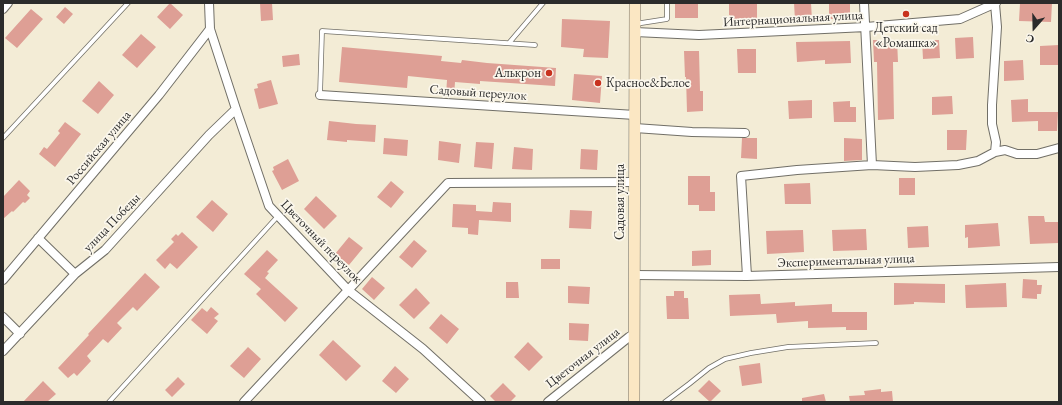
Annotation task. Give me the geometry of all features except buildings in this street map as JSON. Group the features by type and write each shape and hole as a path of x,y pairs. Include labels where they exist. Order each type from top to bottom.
{"main road":[{"name":"Садовая улица","path":"634,402 635,3"}],"street":[{"path":"3,9 8,3"},
{"name":"Цветочный переулок","path":"209,3 210,29 269,206 348,290 423,349 481,402"},
{"path":"864,3 872,165"},
{"path":"995,152 996,142 992,124 992,105 997,27 996,3"},
{"name":"Интернациональная улица","path":"635,28 700,35 866,27 960,19 996,3"},
{"name":"Российская улица","path":"3,280 159,95 210,29"},
{"name":"Садовый переулок","path":"320,95 635,115"},
{"name":"улица Победы","path":"3,351 75,274 105,250 209,135 236,109"},
{"path":"635,128 692,132 745,133"},
{"path":"747,276 741,176 797,170 872,165 915,167 958,165 978,161 995,152 1005,150 1016,154 1036,154 1059,148"},
{"path":"244,402 448,183 635,182"},
{"path":"38,238 75,274"},
{"name":"Экспериментальная улица","path":"634,275 747,276 1059,267"},
{"path":"3,317 20,334"},
{"name":"Цветочная улица","path":"548,402 634,334"}],"lane":[{"path":"3,138 128,3"},
{"path":"509,43 542,3"},
{"path":"635,28 667,20 667,3"},
{"path":"320,95 322,31 535,45"},
{"path":"109,402 278,215"},
{"path":"665,402 709,368 725,359 788,347 876,343"}],"place":[{"name":"Детский сад «Ромашка»","path":"906,14"},
{"name":"Алькрон","path":"549,73"},
{"name":"Красное&Белое","path":"598,83"}]}
